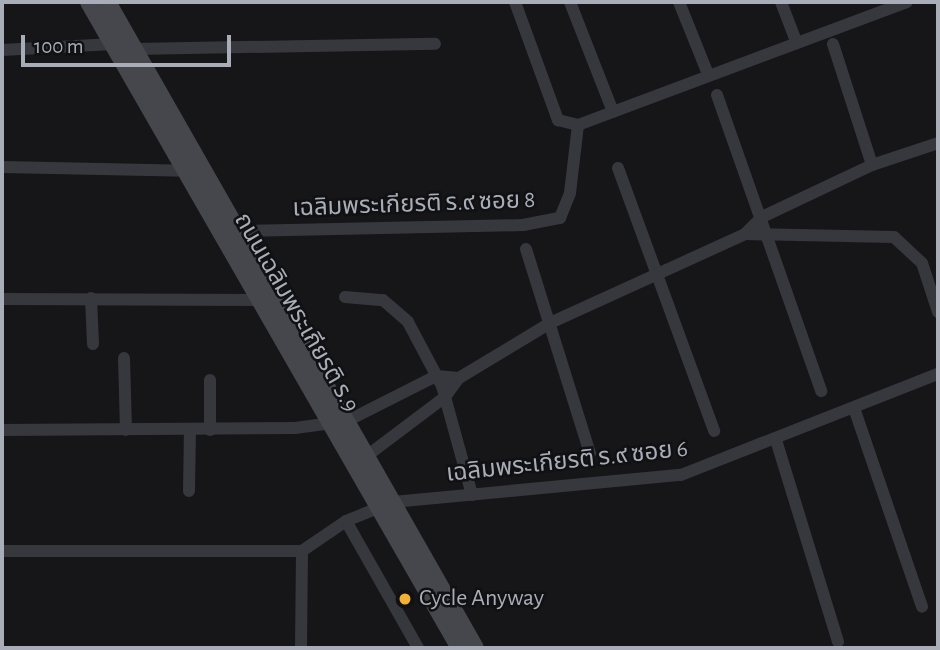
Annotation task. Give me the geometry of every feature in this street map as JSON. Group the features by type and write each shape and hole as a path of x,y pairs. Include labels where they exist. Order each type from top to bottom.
{"main road":[{"name":"ถนนเฉลิมพระเกียรติ ร.9","path":"89,2 260,300 339,421 368,455 387,506 475,648"},
{"name":"ถนนเฉลิมพระเกียรติ ร.9","path":"107,2 241,231 460,648"}],"street":[{"path":"515,2 558,120 579,125 796,41 907,2"},
{"path":"570,2 613,112"},
{"path":"679,2 708,74"},
{"path":"781,2 796,41"},
{"path":"2,50 113,44"},
{"path":"134,49 435,44"},
{"path":"833,44 872,165"},
{"path":"717,95 770,236 821,391"},
{"name":"เฉลิมพระเกียรติ ร.๙ ซอย 8","path":"241,231 523,225 560,218 570,193 579,125"},
{"path":"368,455 445,397 459,378 550,323 745,234 762,217 872,165 938,143"},
{"path":"2,167 186,171"},
{"path":"618,168 659,272 714,430"},
{"path":"745,234 894,237 922,262 938,313"},
{"path":"526,249 590,453"},
{"path":"345,297 364,296 394,309 436,376 445,397 472,495"},
{"path":"91,298 93,345"},
{"path":"2,299 260,300"},
{"path":"124,358 126,430"},
{"name":"เฉลิมพระเกียรติ ร.๙ ซอย 6","path":"302,551 346,521 387,506 681,475 776,440 938,374"},
{"path":"2,430 210,430 339,421 436,376 459,378"},
{"path":"210,380 210,430"},
{"path":"854,408 922,607"},
{"path":"189,491 190,430"},
{"path":"776,440 838,642"},
{"path":"346,521 418,648"},
{"path":"2,551 302,551 301,648"}],"place":[{"name":"Cycle Anyway","path":"405,599"}]}
